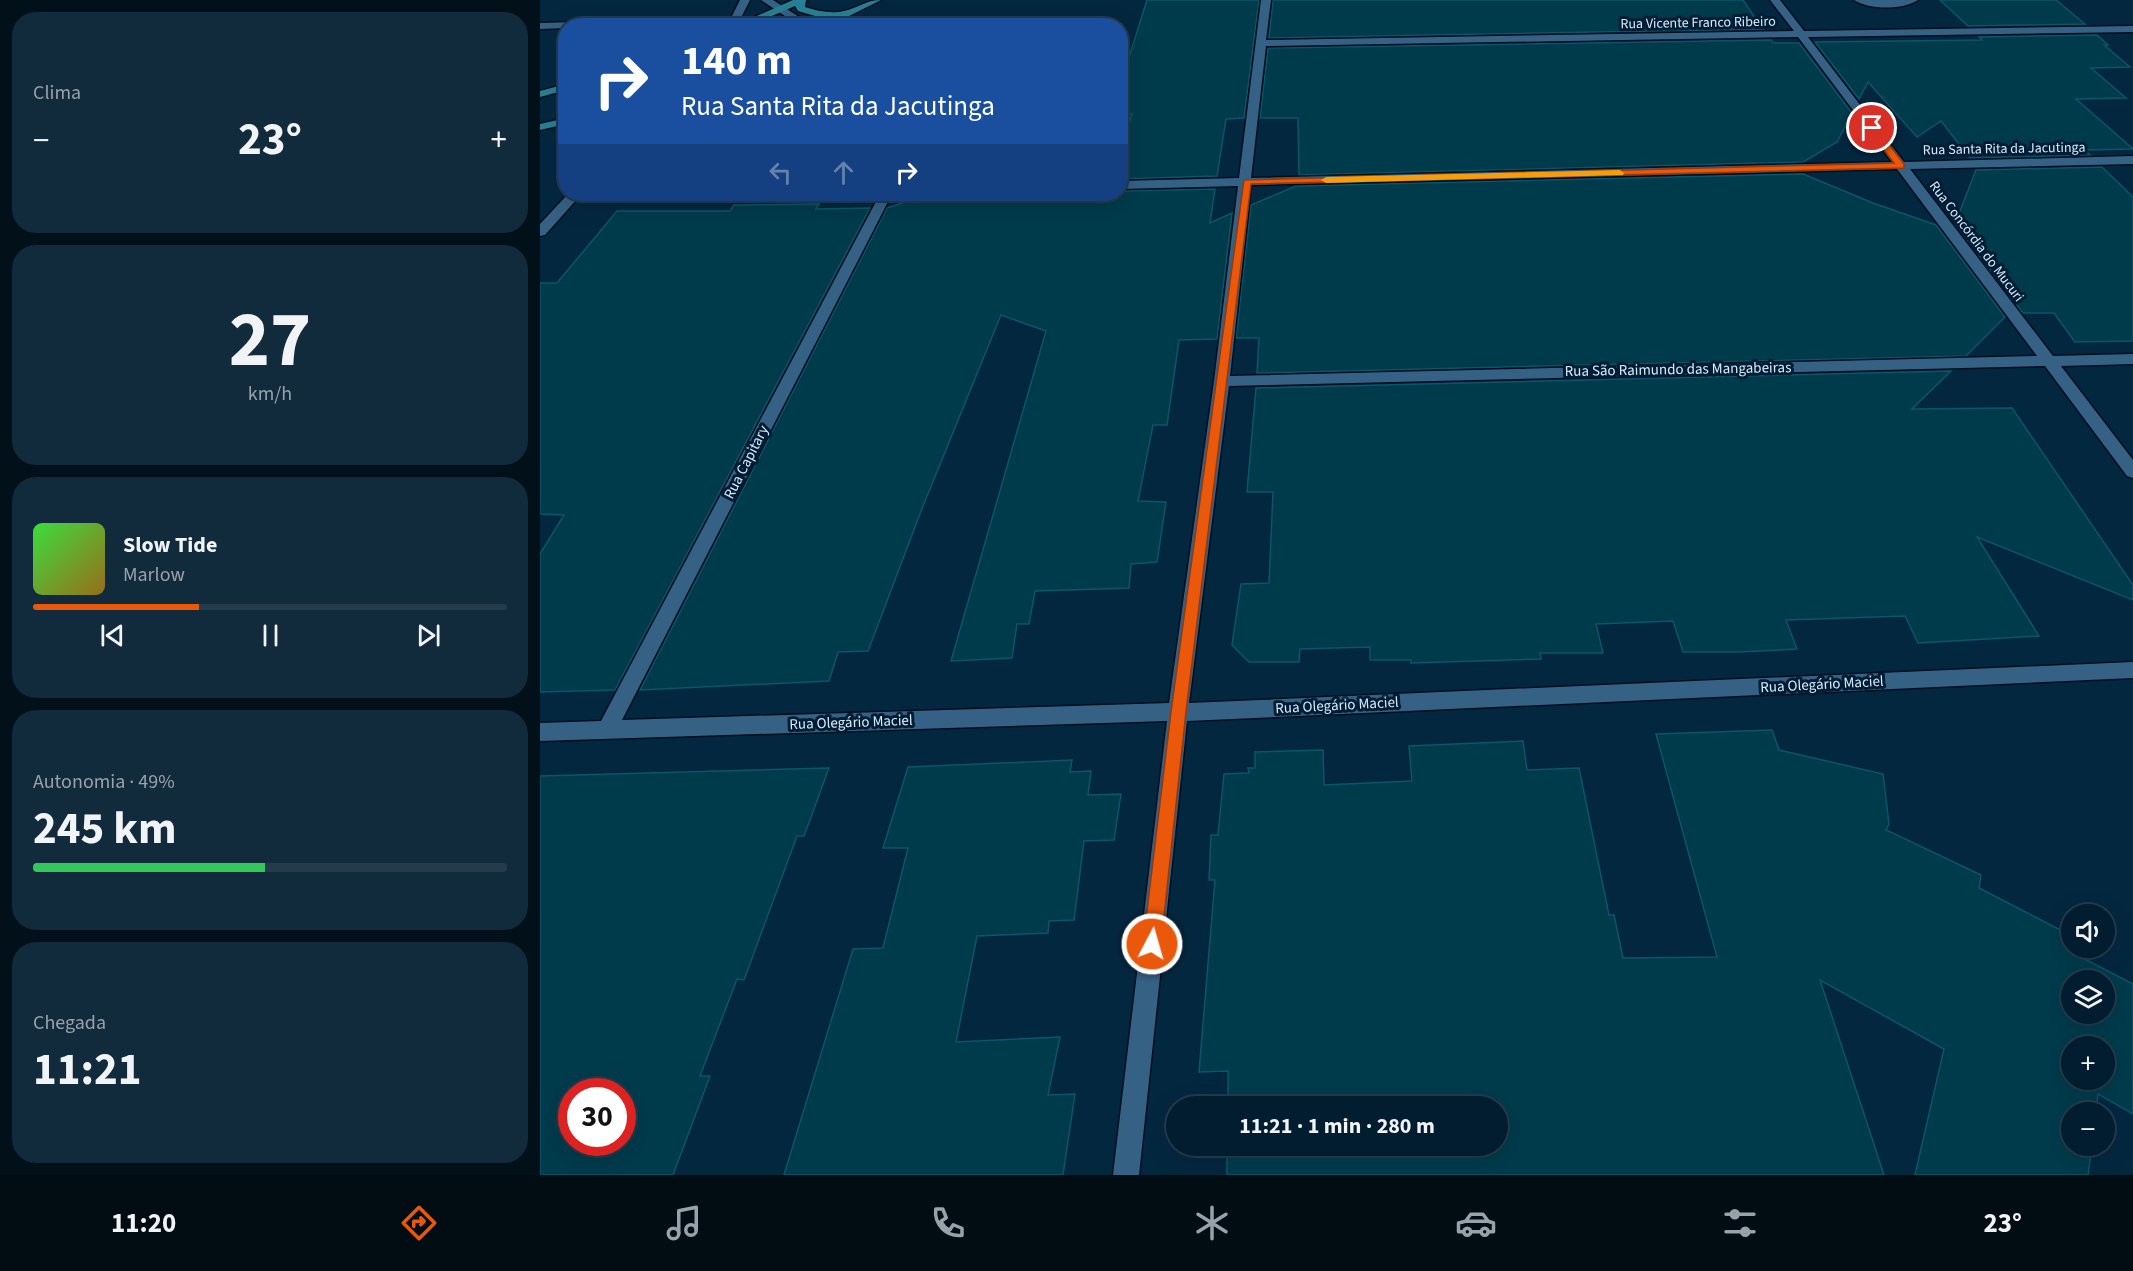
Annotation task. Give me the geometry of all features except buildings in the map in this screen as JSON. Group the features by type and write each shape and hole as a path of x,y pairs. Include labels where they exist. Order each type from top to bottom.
{"main road":[{"path":"836,18 876,0"},
{"path":"759,18 800,1 801,9 808,13 844,14"},
{"path":"540,94 558,89"},
{"path":"540,127 558,122"}],"street":[{"path":"736,18 745,0"},
{"path":"766,0 795,18"},
{"path":"1126,1175 1178,712 1247,182 1266,0"},
{"name":"Rua Concórdia do Mucuri","path":"1775,0 2133,472"},
{"path":"1859,0 1878,4 1899,4 1913,0"},
{"path":"540,26 558,26"},
{"name":"Rua Vicente Franco Ribeiro","path":"1263,43 2133,28"},
{"name":"Rua Santa Rita da Jacutinga","path":"1128,185 2133,160"},
{"path":"540,232 568,201"},
{"name":"Rua Capitary","path":"607,730 882,201"},
{"name":"Rua São Raimundo das Mangabeiras","path":"1222,381 2133,359"},
{"name":"Rua Olegário Maciel","path":"540,732 1178,712 2133,670"}],"slow traffic":[{"path":"1326,180 1620,173"}],"route":[{"path":"1152,944 1178,712 1247,182 1900,166 1872,128"}]}
